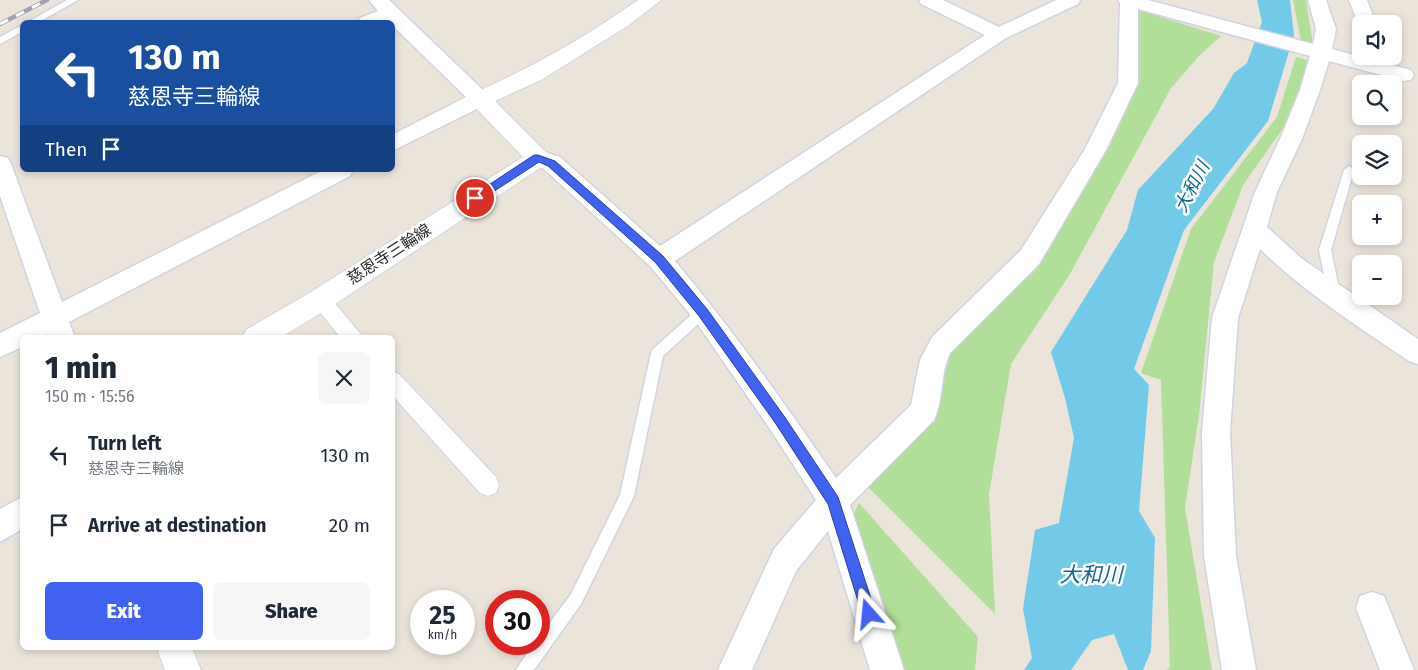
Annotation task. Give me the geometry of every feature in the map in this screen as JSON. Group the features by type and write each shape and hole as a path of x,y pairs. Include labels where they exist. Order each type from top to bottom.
{"main road":[{"path":"538,158 480,99 533,75 622,21 651,0"},
{"name":"慈恩寺三輪線","path":"261,335 320,300 538,158"},
{"path":"175,650 183,670"}],"street":[{"path":"928,0 1000,34"},
{"path":"659,259 1000,34 1071,0"},
{"path":"1239,670 1220,556 1216,432 1225,318 1266,192 1291,139 1310,90 1309,51 1326,29 1318,0"},
{"path":"1358,0 1364,15"},
{"path":"735,670 785,560 834,502 924,410 932,360 941,345 1030,257 1095,150 1128,82 1132,1 1411,80"},
{"path":"369,20 384,7 480,99 395,142"},
{"path":"1398,65 1411,80"},
{"path":"538,158 552,163 659,259 703,312 780,420 834,502 887,670"},
{"path":"6,168 58,328"},
{"path":"35,335 58,328 338,172"},
{"path":"1254,229 1292,264 1334,296 1418,353"},
{"path":"320,300 351,335"},
{"path":"0,346 20,340"},
{"path":"395,383 488,485"},
{"path":"0,527 20,513"},
{"path":"1372,608 1397,670"}],"lane":[{"path":"37,20 74,0"},
{"path":"0,40 20,29"},
{"path":"1334,296 1325,250 1349,170"},
{"path":"524,670 576,599 627,496 657,353 703,312"}],"green space":[{"path":"1293,0 1306,0 1313,45 1301,41"},
{"path":"1135,9 1221,36 1200,55 1171,88 1070,274 1011,364 989,494 995,614 866,485 949,346 1035,271 1137,88"},
{"path":"1296,57 1311,61 1289,120 1243,185 1214,262 1199,415 1185,508 1212,670 1167,670 1170,666 1161,380 1141,373 1191,229 1277,117"},
{"path":"859,503 978,637 975,670 899,670 851,520"}],"water":[{"name":"大和川","path":"1257,0 1290,0 1294,35 1268,121 1184,230 1134,369 1149,385 1139,511 1155,538 1151,651 1143,670 1128,670 1114,634 1092,640 1071,670 1024,670 1032,658 1023,609 1035,530 1059,523 1074,438 1065,398 1051,352 1127,230 1138,190 1213,109 1234,73 1247,63 1262,22"}],"railway":[{"path":"0,24 47,0"}],"route":[{"path":"475,198 538,158 552,163 659,259 703,312 780,420 834,502 869,614"}]}
